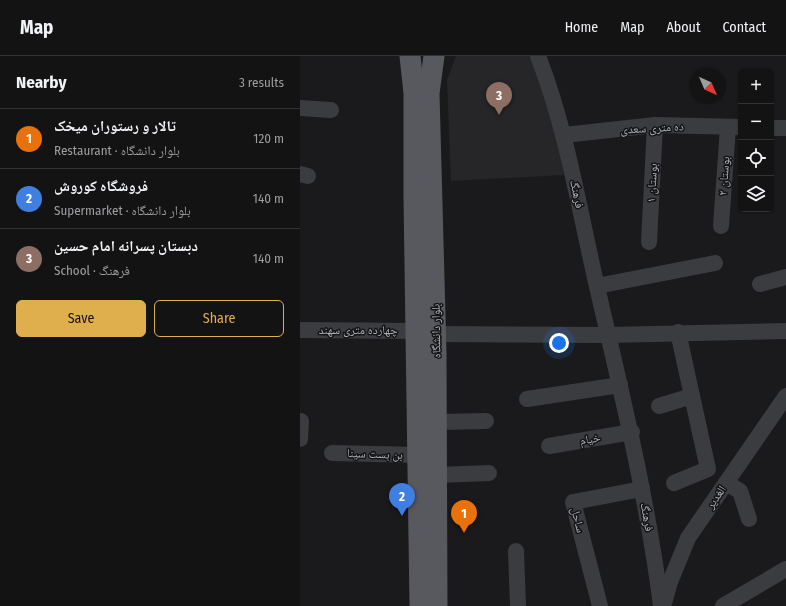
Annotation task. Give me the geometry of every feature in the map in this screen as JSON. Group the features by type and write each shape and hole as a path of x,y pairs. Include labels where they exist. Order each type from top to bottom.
{"main road":[{"name":"بلوار دانشگاه","path":"410,56 414,93 414,197 436,422 437,606"},
{"name":"بلوار دانشگاه","path":"420,606 419,455 426,332 430,93 434,56"}],"street":[{"name":"فرهنگ","path":"538,56 552,93 564,135 597,286 632,432 662,606"},
{"path":"300,108 331,110"},
{"name":"ده متری سعدی","path":"564,135 655,125 734,127"},
{"name":"بوستان ۱","path":"649,242 655,125"},
{"name":"بوستان ۲","path":"721,226 734,127"},
{"path":"774,128 786,128"},
{"path":"597,286 715,263"},
{"path":"760,284 786,278"},
{"name":"چهارده متری سهند","path":"300,330 426,332"},
{"path":"426,332 608,334 786,331"},
{"path":"674,483 708,469 678,332"},
{"path":"527,399 620,385"},
{"path":"659,406 692,396"},
{"name":"الغدیر","path":"662,606 688,538 786,396"},
{"path":"300,439 301,421"},
{"path":"436,422 486,422"},
{"name":"خیام","path":"549,446 632,432"},
{"name":"بن بست سینا","path":"332,453 419,455"},
{"path":"437,475 489,472"},
{"path":"726,483 740,491 749,519"},
{"name":"ساحل","path":"600,606 573,502 642,489"},
{"path":"516,552 518,606"},
{"path":"722,606 786,569"}],"shaded area":[{"path":"456,56 533,56 557,138 564,175 451,181 447,80"}],"place":[{"name":"دبستان پسرانه امام حسین","path":"499,115"},
{"name":"فروشگاه کوروش","path":"402,516"},
{"name":"تالار و رستوران میخک","path":"464,533"}]}
